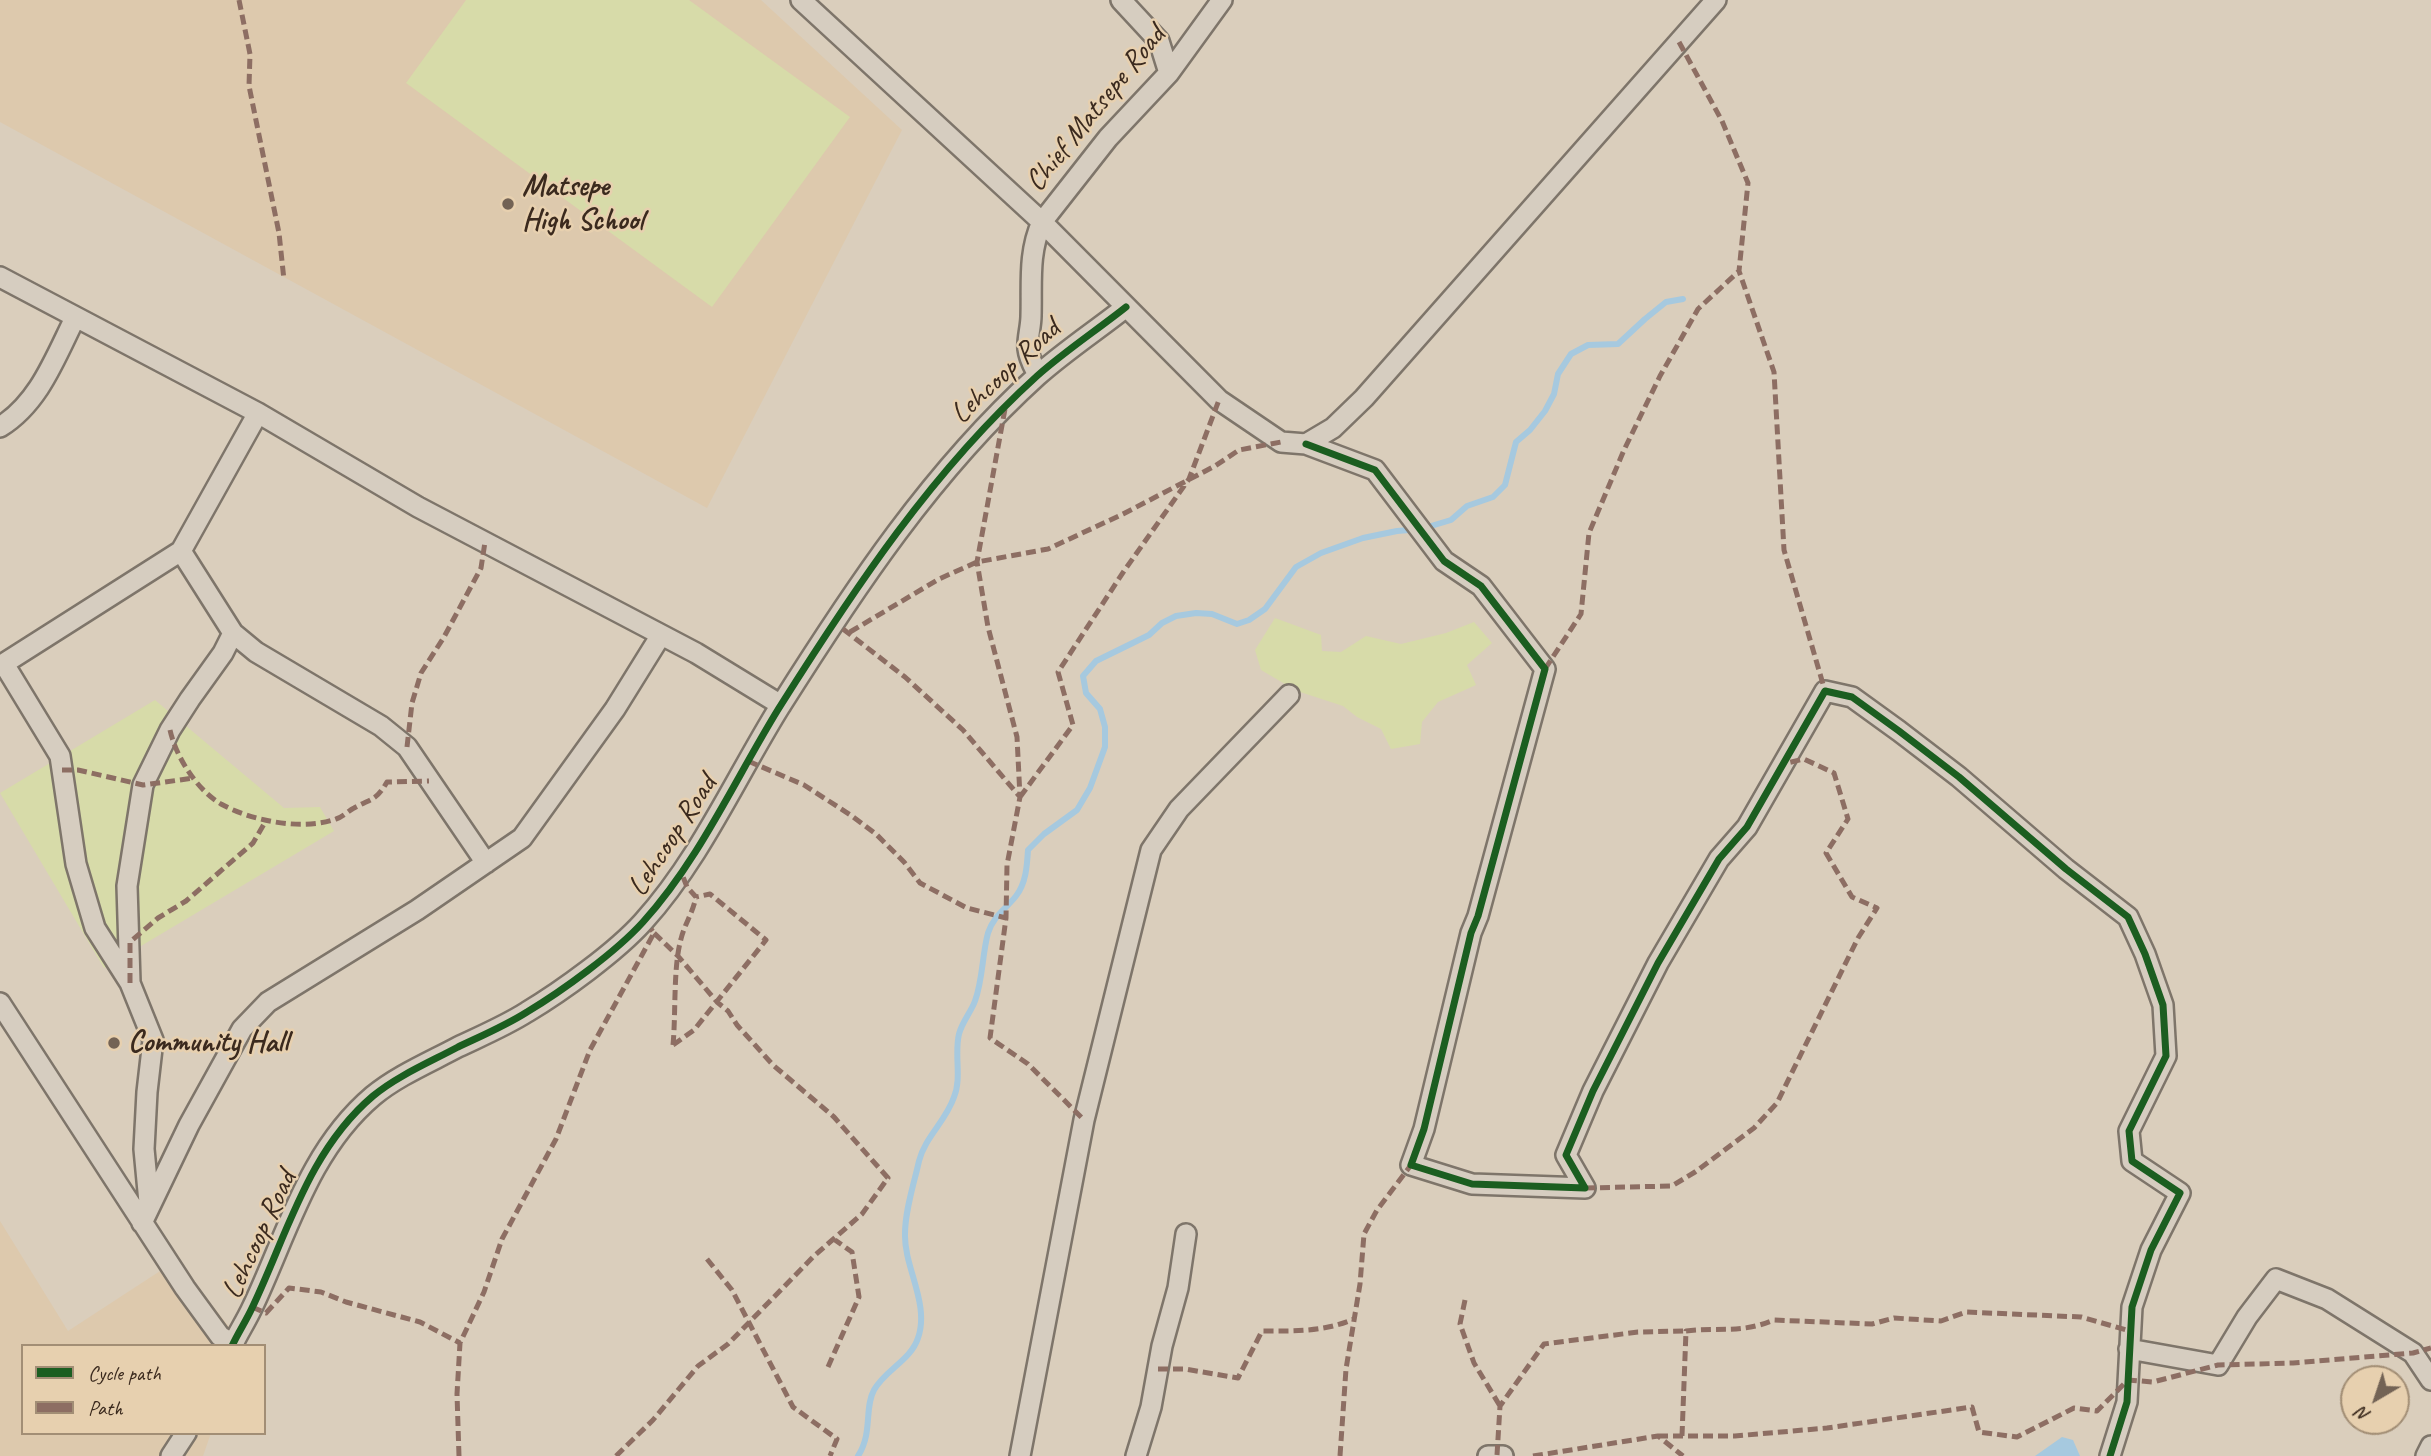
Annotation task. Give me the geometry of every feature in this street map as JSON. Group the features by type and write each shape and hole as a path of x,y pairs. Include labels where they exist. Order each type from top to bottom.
{"street":[{"path":"801,0 1041,222 1219,400 1281,442 1306,444 1376,470 1444,561 1481,586 1545,669 1471,933 1424,1129 1411,1165 1472,1184 1586,1188 1566,1155 1592,1091 1658,963 1719,859 1747,827 1825,691 1852,697 1959,777 2128,917 2145,954 2163,1005 2166,1056 2129,1131 2132,1161 2180,1193 2151,1250 2132,1307 2127,1402 2110,1456"},
{"path":"1121,0 1159,41 1169,73"},
{"name":"Chief Matsepe Road","path":"1041,222 1108,138 1169,73 1222,0"},
{"path":"1306,444 1333,428 1364,398 1716,0"},
{"path":"1038,375 1028,348 1032,291 1030,262 1041,222"},
{"path":"0,277 258,413 418,508 696,653 781,705"},
{"name":"Lehcoop Road","path":"233,1344 318,1163 352,1115 375,1094 402,1077 527,1013 628,937 643,922 682,874 781,705 842,608 882,551 966,449 1038,375 1126,307"},
{"path":"0,427 26,408 75,318"},
{"path":"149,1203 144,1149 153,1040 130,983 95,928 76,864 60,756 2,665 181,551 258,413"},
{"path":"181,551 233,633 256,652 381,726 407,747 486,863"},
{"path":"130,983 127,886 143,785 170,730 223,653 233,633"},
{"path":"142,1223 149,1203 189,1125 242,1029 268,1002 416,910 522,838 555,796 615,709 661,635"},
{"path":"1020,1456 1084,1120 1151,850 1179,808 1289,695"},
{"path":"0,1003 142,1223 220,1336 231,1344"},
{"path":"1136,1456 1151,1407 1162,1346 1178,1288 1185,1234"},
{"path":"2129,1349 2218,1365 2247,1317 2276,1279 2327,1299 2413,1353 2431,1380"},
{"path":"2426,1456 2431,1446"},
{"path":"1488,1456 1503,1456"}],"shaded area":[{"name":"Matsepe High School","path":"0,0 761,0 902,130 707,508 0,122"},
{"path":"0,1221 68,1331 177,1260 242,1344 21,1344 21,1435 210,1435 203,1456 0,1456"}],"green space":[{"path":"466,0 689,0 850,117 712,307 406,83"},
{"path":"1275,618 1321,635 1322,651 1341,652 1366,636 1401,644 1446,633 1474,622 1492,643 1467,665 1476,685 1438,702 1422,722 1420,744 1391,749 1381,729 1357,717 1343,706 1297,691 1261,670 1255,650"},
{"path":"155,700 284,808 320,807 334,831 104,968 0,793"}],"water":[{"path":"2062,1437 2073,1440 2080,1456 2035,1456"}],"waterway":[{"path":"858,1456 865,1439 869,1405 874,1390 910,1353 918,1338 921,1312 906,1247 906,1216 922,1152 946,1114 956,1090 959,1034 978,993 988,933 993,921 1022,886 1028,850 1044,834 1077,810 1090,788 1105,747 1105,727 1100,709 1086,693 1083,676 1096,661 1149,635 1162,623 1176,616 1212,614 1237,624 1249,620 1265,609 1296,567 1321,553 1363,538 1421,529 1451,520 1467,506 1493,497 1505,485 1516,442 1545,411 1554,394 1558,374 1571,354 1588,345 1618,344 1666,302 1683,299"}],"marked path":[{"path":"239,0 250,54 249,86 279,233 284,280"},
{"path":"1679,42 1722,121 1748,183 1739,271 1774,372 1784,550 1825,691"},
{"path":"1545,669 1581,614 1589,533 1624,450 1660,376 1698,309 1739,271"},
{"path":"1020,797 1073,725 1058,672 1124,571 1189,479 1219,400"},
{"path":"1005,409 977,562 988,627 1017,737 1020,797 1007,865 1006,918 990,1038 1028,1064 1084,1120"},
{"path":"850,632 939,579 977,562 1048,549 1123,514 1215,466 1239,450 1281,442"},
{"path":"407,747 412,703 421,673 444,637 481,568 485,542"},
{"path":"843,629 905,677 963,730 1020,797"},
{"path":"170,730 182,762 212,798 233,810 277,822 308,824 339,818 380,793 387,782 429,781"},
{"path":"1585,1188 1672,1186 1754,1128 1777,1103 1858,938 1877,908 1852,897 1826,853 1848,819 1834,773 1804,759 1783,764"},
{"path":"748,761 804,785 852,816 876,834 904,862 920,883 967,908 1006,918"},
{"path":"62,770 78,770 143,785 194,778"},
{"path":"130,983 130,942 158,918 186,901 253,843 267,819"},
{"path":"673,1045 678,950 696,897 687,887 682,874"},
{"path":"673,1045 694,1030 766,940 710,894 696,897"},
{"path":"459,1456 457,1394 460,1343 484,1292 502,1239 556,1139 590,1050 654,933 651,929"},
{"path":"616,1456 653,1420 698,1366 728,1344 814,1256 862,1214 888,1178 834,1117 773,1065 728,1011 654,933"},
{"path":"1340,1456 1346,1369 1360,1284 1364,1234 1377,1210 1411,1165"},
{"path":"828,1367 859,1297 852,1252 835,1240"},
{"path":"707,1259 732,1290 793,1407 837,1439 830,1456"},
{"path":"252,1307 266,1313 289,1288 321,1292 346,1302 420,1322 460,1343"},
{"path":"1465,1300 1460,1324 1474,1363 1500,1406"},
{"path":"1682,1436 1686,1331 1740,1329 1774,1320 1872,1324 1894,1318 1941,1321 1966,1312 2081,1317 2130,1331"},
{"path":"1158,1369 1185,1369 1238,1378 1262,1331 1320,1329 1354,1319"},
{"path":"1497,1455 1500,1406 1544,1344 1638,1332 1686,1331"},
{"path":"1658,1436 1735,1436 1827,1428 1972,1407 1979,1432 2017,1437 2074,1408 2097,1411 2128,1380 2153,1382 2218,1365 2293,1363 2413,1353 2431,1348"},
{"path":"1533,1456 1658,1436 1683,1456"}],"cycle path":[{"path":"233,1344 315,1168 351,1118 392,1082 527,1012 588,970 632,934 682,872 779,708 836,619 929,491 963,451 1037,376 1126,307"},
{"path":"1306,444 1375,470 1444,561 1481,586 1545,669 1478,916 1471,933 1424,1129 1411,1165 1472,1184 1585,1188 1566,1155 1593,1091 1658,963 1719,859 1747,827 1825,691 1852,697 1959,777 2066,869 2128,917 2145,954 2163,1005 2166,1056 2129,1131 2132,1161 2180,1193 2151,1250 2132,1307 2127,1402 2110,1456"}],"place":[{"name":"Matsepe High School","path":"508,204"},
{"name":"Community Hall","path":"114,1043"}]}
